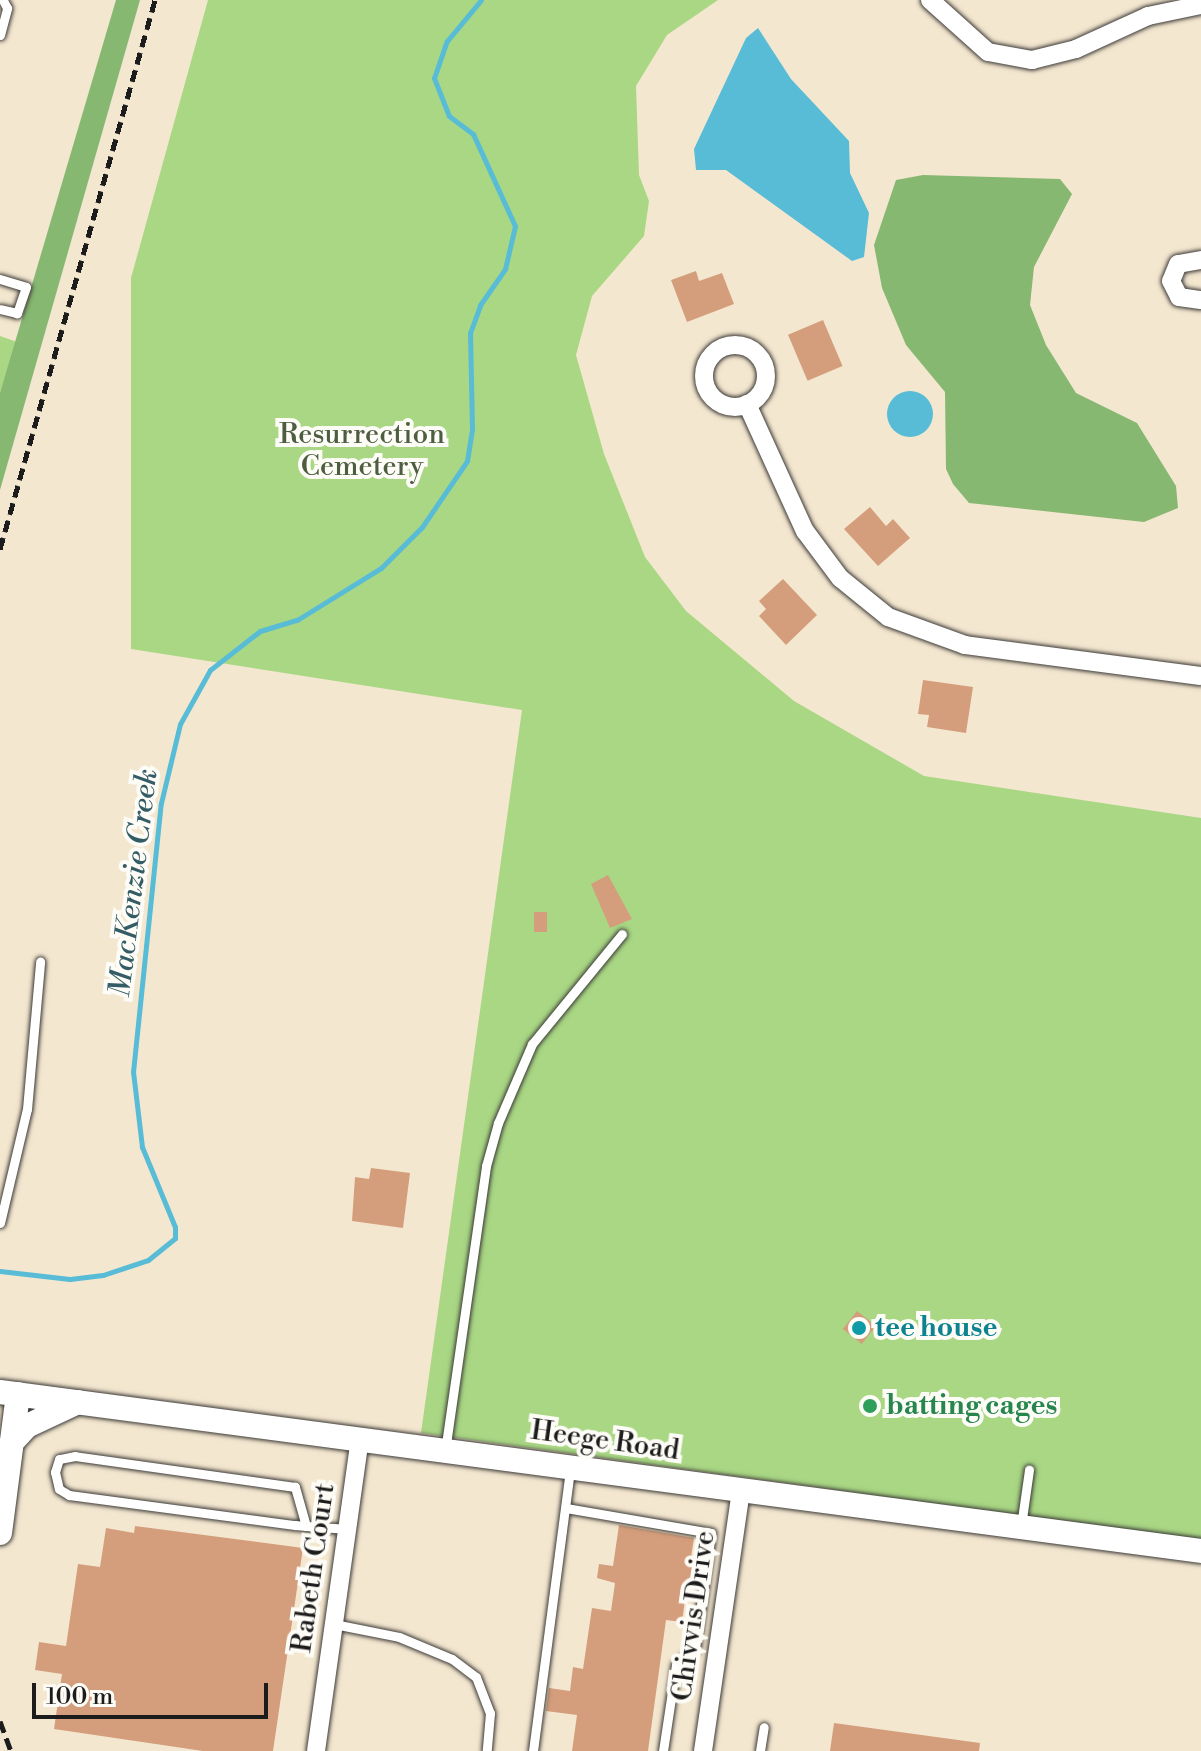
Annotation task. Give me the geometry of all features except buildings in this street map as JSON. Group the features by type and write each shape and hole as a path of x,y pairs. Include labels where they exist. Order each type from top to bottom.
{"street":[{"path":"930,0 988,52 1032,60 1076,49 1122,25 1174,4 1201,5"},
{"path":"1201,260 1178,264 1171,281 1179,297 1201,300"},
{"path":"747,404 805,531 840,578 888,617 965,645 1201,676"},
{"path":"0,1533 12,1442 9,1393"},
{"name":"Heege Road","path":"9,1393 1201,1551"},
{"path":"12,1442 27,1426 78,1402"},
{"name":"Rabeth Court","path":"316,1751 360,1439"},
{"name":"Chivvis Drive","path":"703,1751 741,1490"}],"lane":[{"path":"0,35 7,8 3,0"},
{"path":"0,279 26,289 17,313 0,309"},
{"path":"445,1451 486,1166 498,1123 532,1044 622,934"},
{"path":"0,1223 27,1109 40,962"},
{"path":"306,1526 295,1487 75,1456 59,1459 55,1472 59,1489 69,1495 306,1526 348,1529"},
{"path":"533,1751 570,1467"},
{"path":"1021,1528 1029,1470"},
{"path":"566,1508 711,1533 695,1649 676,1665 663,1751"},
{"path":"334,1624 399,1637 452,1659 476,1677 490,1713 487,1751"},
{"path":"695,1649 717,1656"},
{"path":"760,1751 764,1727"}],"green space":[{"path":"116,0 140,0 0,490 0,393"},
{"name":"Resurrection Cemetery","path":"208,0 718,0 667,35 636,86 639,175 649,201 644,236 592,296 576,355 604,454 645,557 686,611 794,701 924,776 1201,818 1201,1540 421,1433 522,710 131,649 131,278"},
{"path":"923,175 1060,179 1072,194 1034,267 1030,305 1046,345 1076,393 1137,423 1176,486 1178,508 1144,522 969,503 953,484 946,469 945,392 906,345 882,288 874,245 896,180"},
{"path":"0,336 17,342 0,393"}],"water":[{"path":"758,28 791,79 849,141 850,173 869,213 864,257 852,261 726,170 696,170 694,149 746,38"},
{"path":"910,391 927,397 933,414 927,431 910,437 893,431 887,414 893,397"}],"waterway":[{"name":"MacKenzie Creek","path":"0,1271 70,1279 103,1275 148,1260 175,1238 175,1227 142,1147 133,1072 161,803 180,724 210,670 260,631 297,620 381,568 422,527 467,461 472,428 470,333 480,305 505,269 515,226 473,134 449,116 434,78 447,41 481,0"}],"railway":[{"path":"0,549 155,0"},
{"path":"0,1721 11,1751"}],"place":[{"name":"tee house","path":"859,1328"},
{"name":"batting cages","path":"870,1406"}]}
